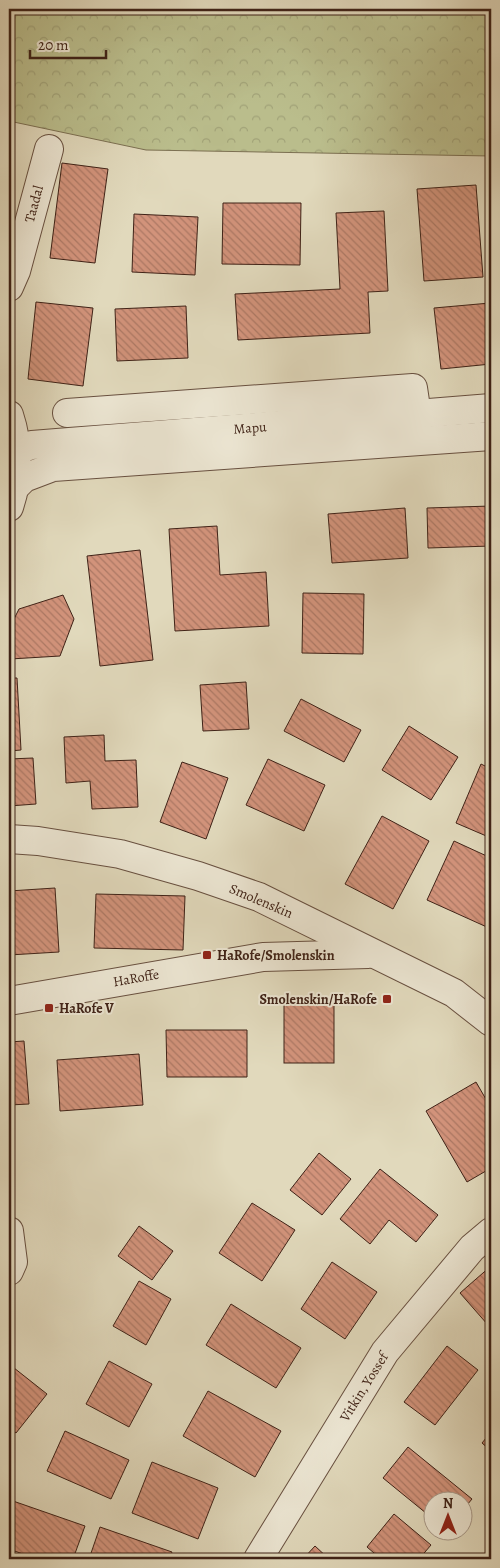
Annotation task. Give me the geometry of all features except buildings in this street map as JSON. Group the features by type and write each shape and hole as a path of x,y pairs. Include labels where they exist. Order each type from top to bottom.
{"street":[{"name":"Taadal","path":"9,287 16,271 49,149"},
{"path":"67,413 413,388 417,415"},
{"name":"Mapu","path":"11,435 32,445 491,408"},
{"path":"11,435 12,496"},
{"name":"Mapu","path":"12,496 24,478 53,467 491,436"},
{"name":"Smolenskin","path":"9,839 38,841 120,854 198,876 258,897 454,993 491,1022"},
{"name":"HaRoffe","path":"263,957 282,946 290,925 290,912"},
{"name":"HaRoffe","path":"9,1001 263,957 372,954"},
{"path":"9,1231 13,1262 9,1271"},
{"name":"Vitkin, Yossef","path":"258,1559 385,1352 472,1248 491,1232"}],"green space":[{"path":"9,9 491,9 491,156 146,150 9,121"}],"place":[{"name":"HaRofe/Smolenskin","path":"207,955"},
{"name":"Smolenskin/HaRofe","path":"387,999"},
{"name":"HaRofe V","path":"49,1008"}]}
